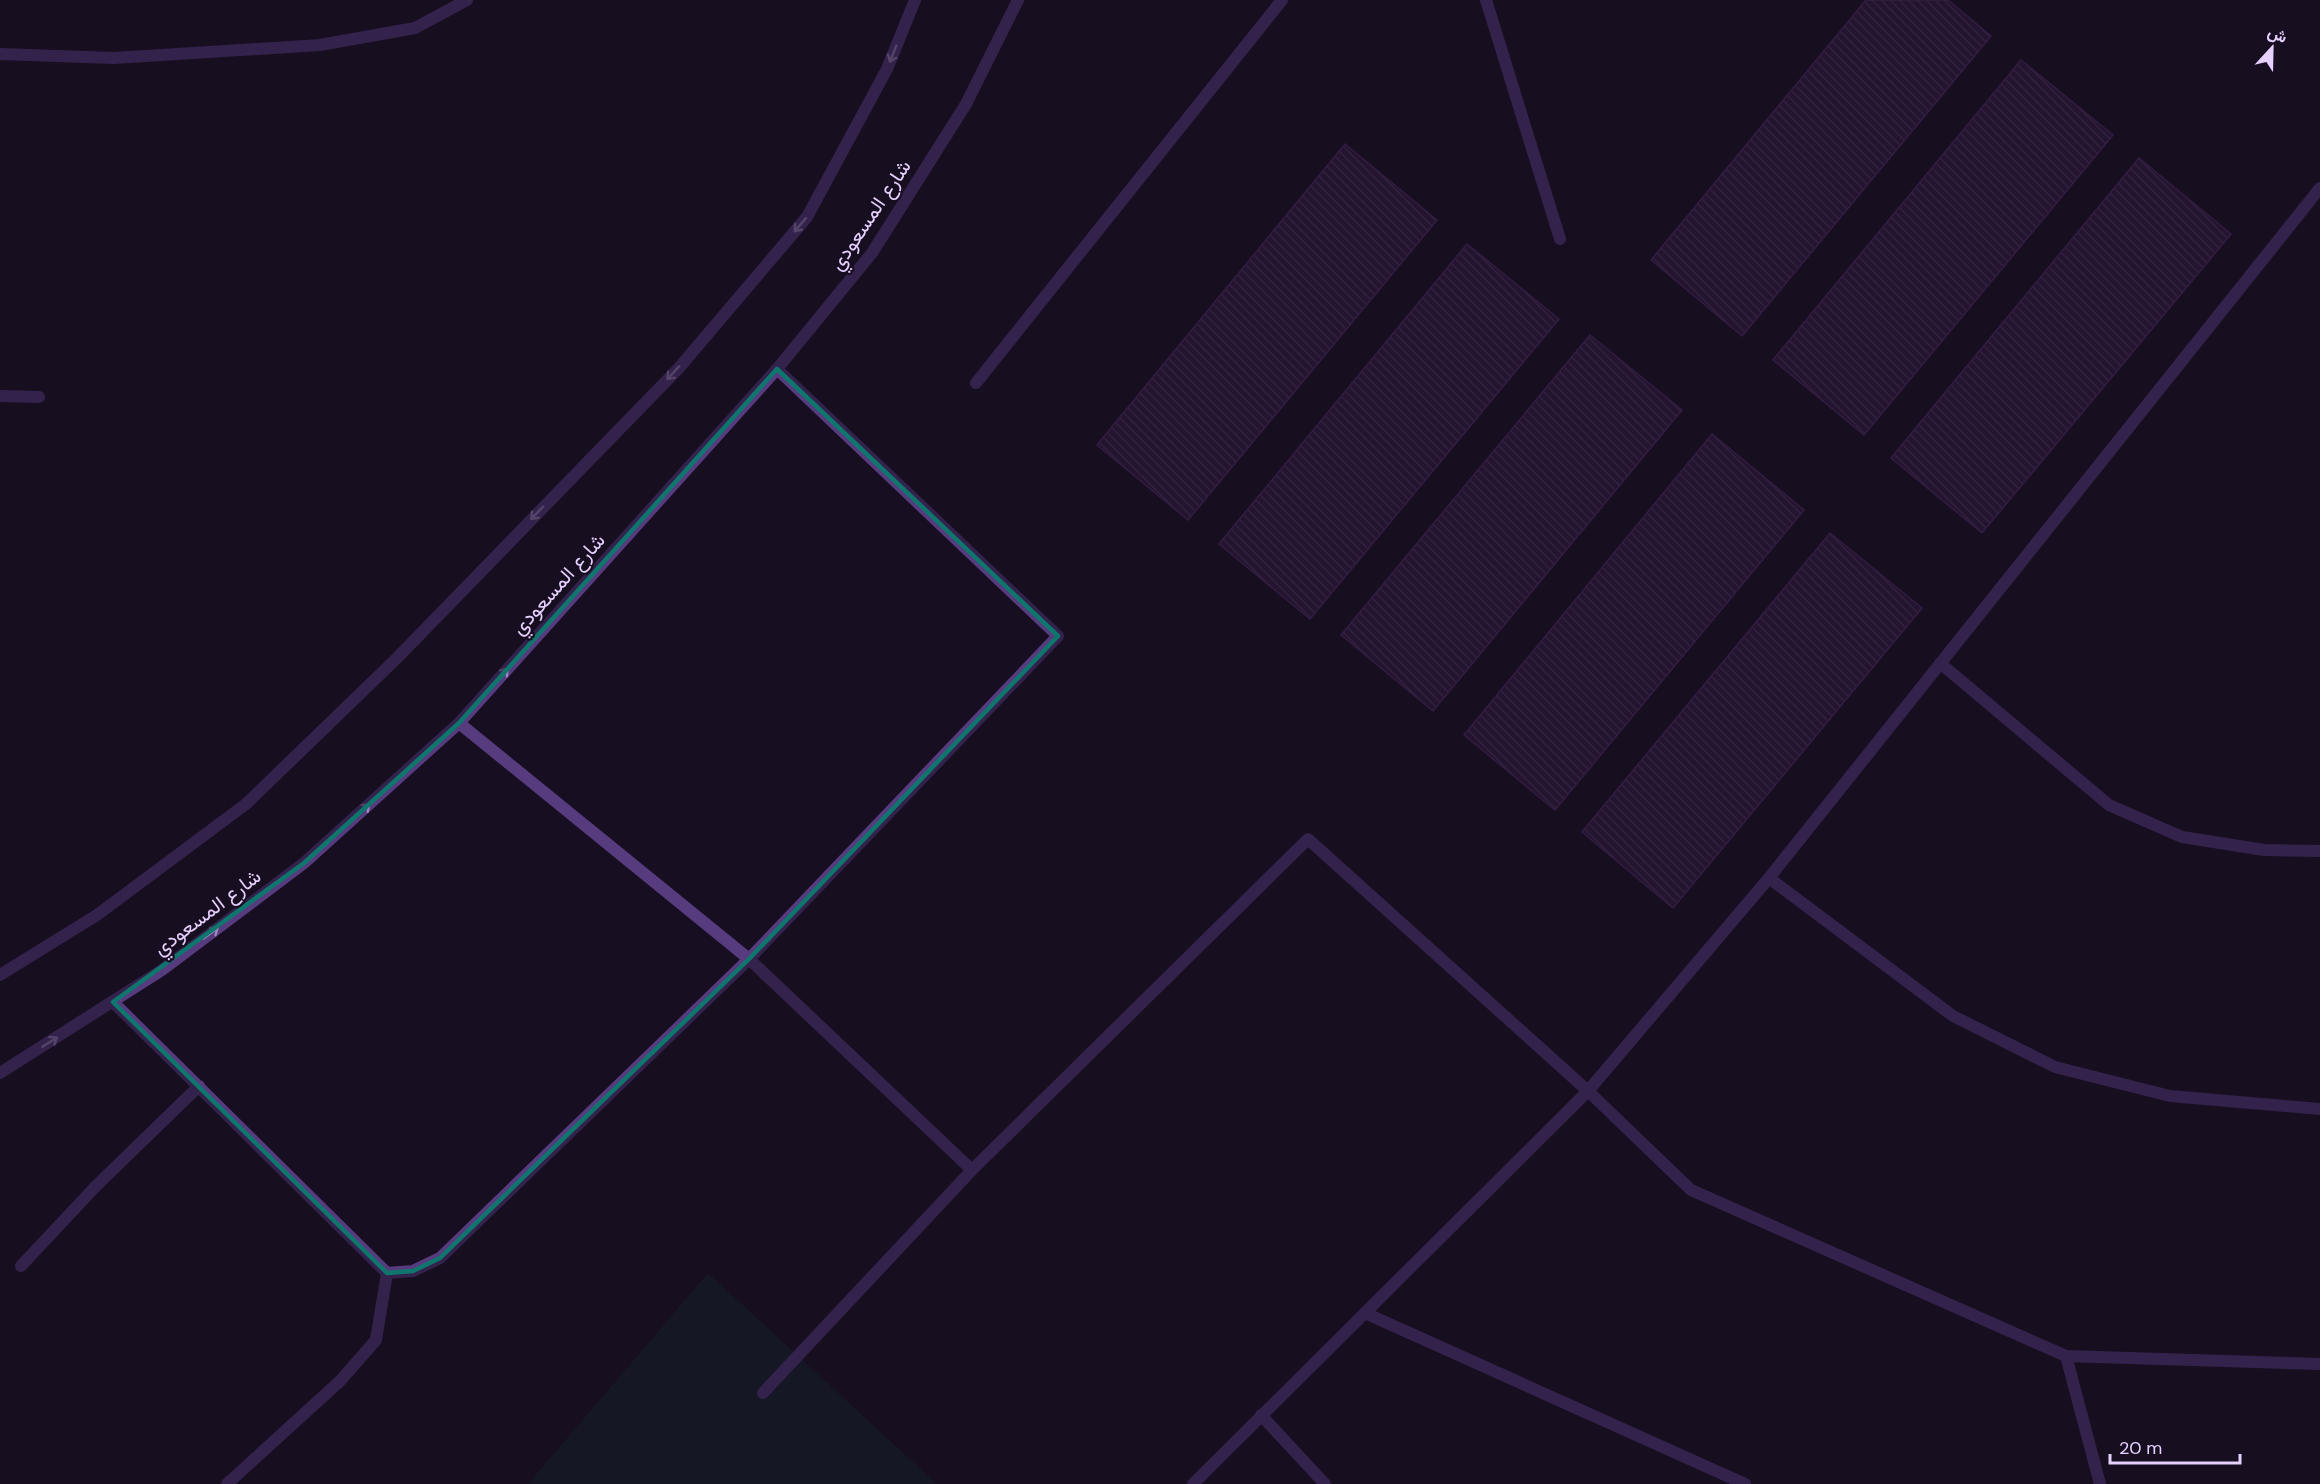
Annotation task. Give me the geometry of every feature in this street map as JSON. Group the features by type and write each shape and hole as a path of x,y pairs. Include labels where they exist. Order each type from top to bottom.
{"street":[{"path":"0,54 114,58 320,45 415,28 467,0"},
{"path":"0,975 97,915 246,804 397,658 678,369 807,217 887,69 915,0"},
{"name":"شارع المسعودي","path":"0,1073 162,970 304,863 459,723 777,369 872,254 966,104 1018,0"},
{"path":"976,383 1282,0"},
{"path":"1486,0 1560,239"},
{"path":"1193,1484 1588,1091 1769,878 2320,188"},
{"path":"113,1002 387,1273 413,1271 440,1258 749,959 1058,636 777,369"},
{"path":"0,396 39,397"},
{"path":"1940,663 2109,805 2182,837 2264,850 2320,851"},
{"path":"459,723 749,959 972,1170"},
{"path":"763,1393 972,1170 1308,839 1588,1091 1691,1190 2066,1356 2320,1364"},
{"path":"1769,878 1953,1016 2055,1067 2170,1096 2320,1109"},
{"path":"21,1266 95,1187 199,1086"},
{"path":"227,1484 340,1381 376,1340 387,1273"},
{"path":"1365,1313 1745,1484"},
{"path":"2066,1356 2100,1484"},
{"path":"1261,1415 1325,1484"}],"highlighted area":[{"path":"777,369 1058,636 749,959 440,1258 413,1271 387,1273 113,1002 304,863 459,723"}],"shaded area":[{"path":"708,1273 937,1484 528,1484"}],"building":[{"path":"1866,0 1948,0 1991,36 1742,336 1651,260"},
{"path":"2021,60 2113,135 1864,435 1773,360"},
{"path":"1345,144 1437,220 1188,520 1097,445"},
{"path":"2139,158 2231,234 1982,533 1891,458"},
{"path":"1467,244 1559,319 1310,619 1219,544"},
{"path":"1590,335 1682,410 1433,711 1341,635"},
{"path":"1712,434 1804,510 1555,810 1464,735"},
{"path":"1830,533 1922,608 1673,908 1582,832"}]}
